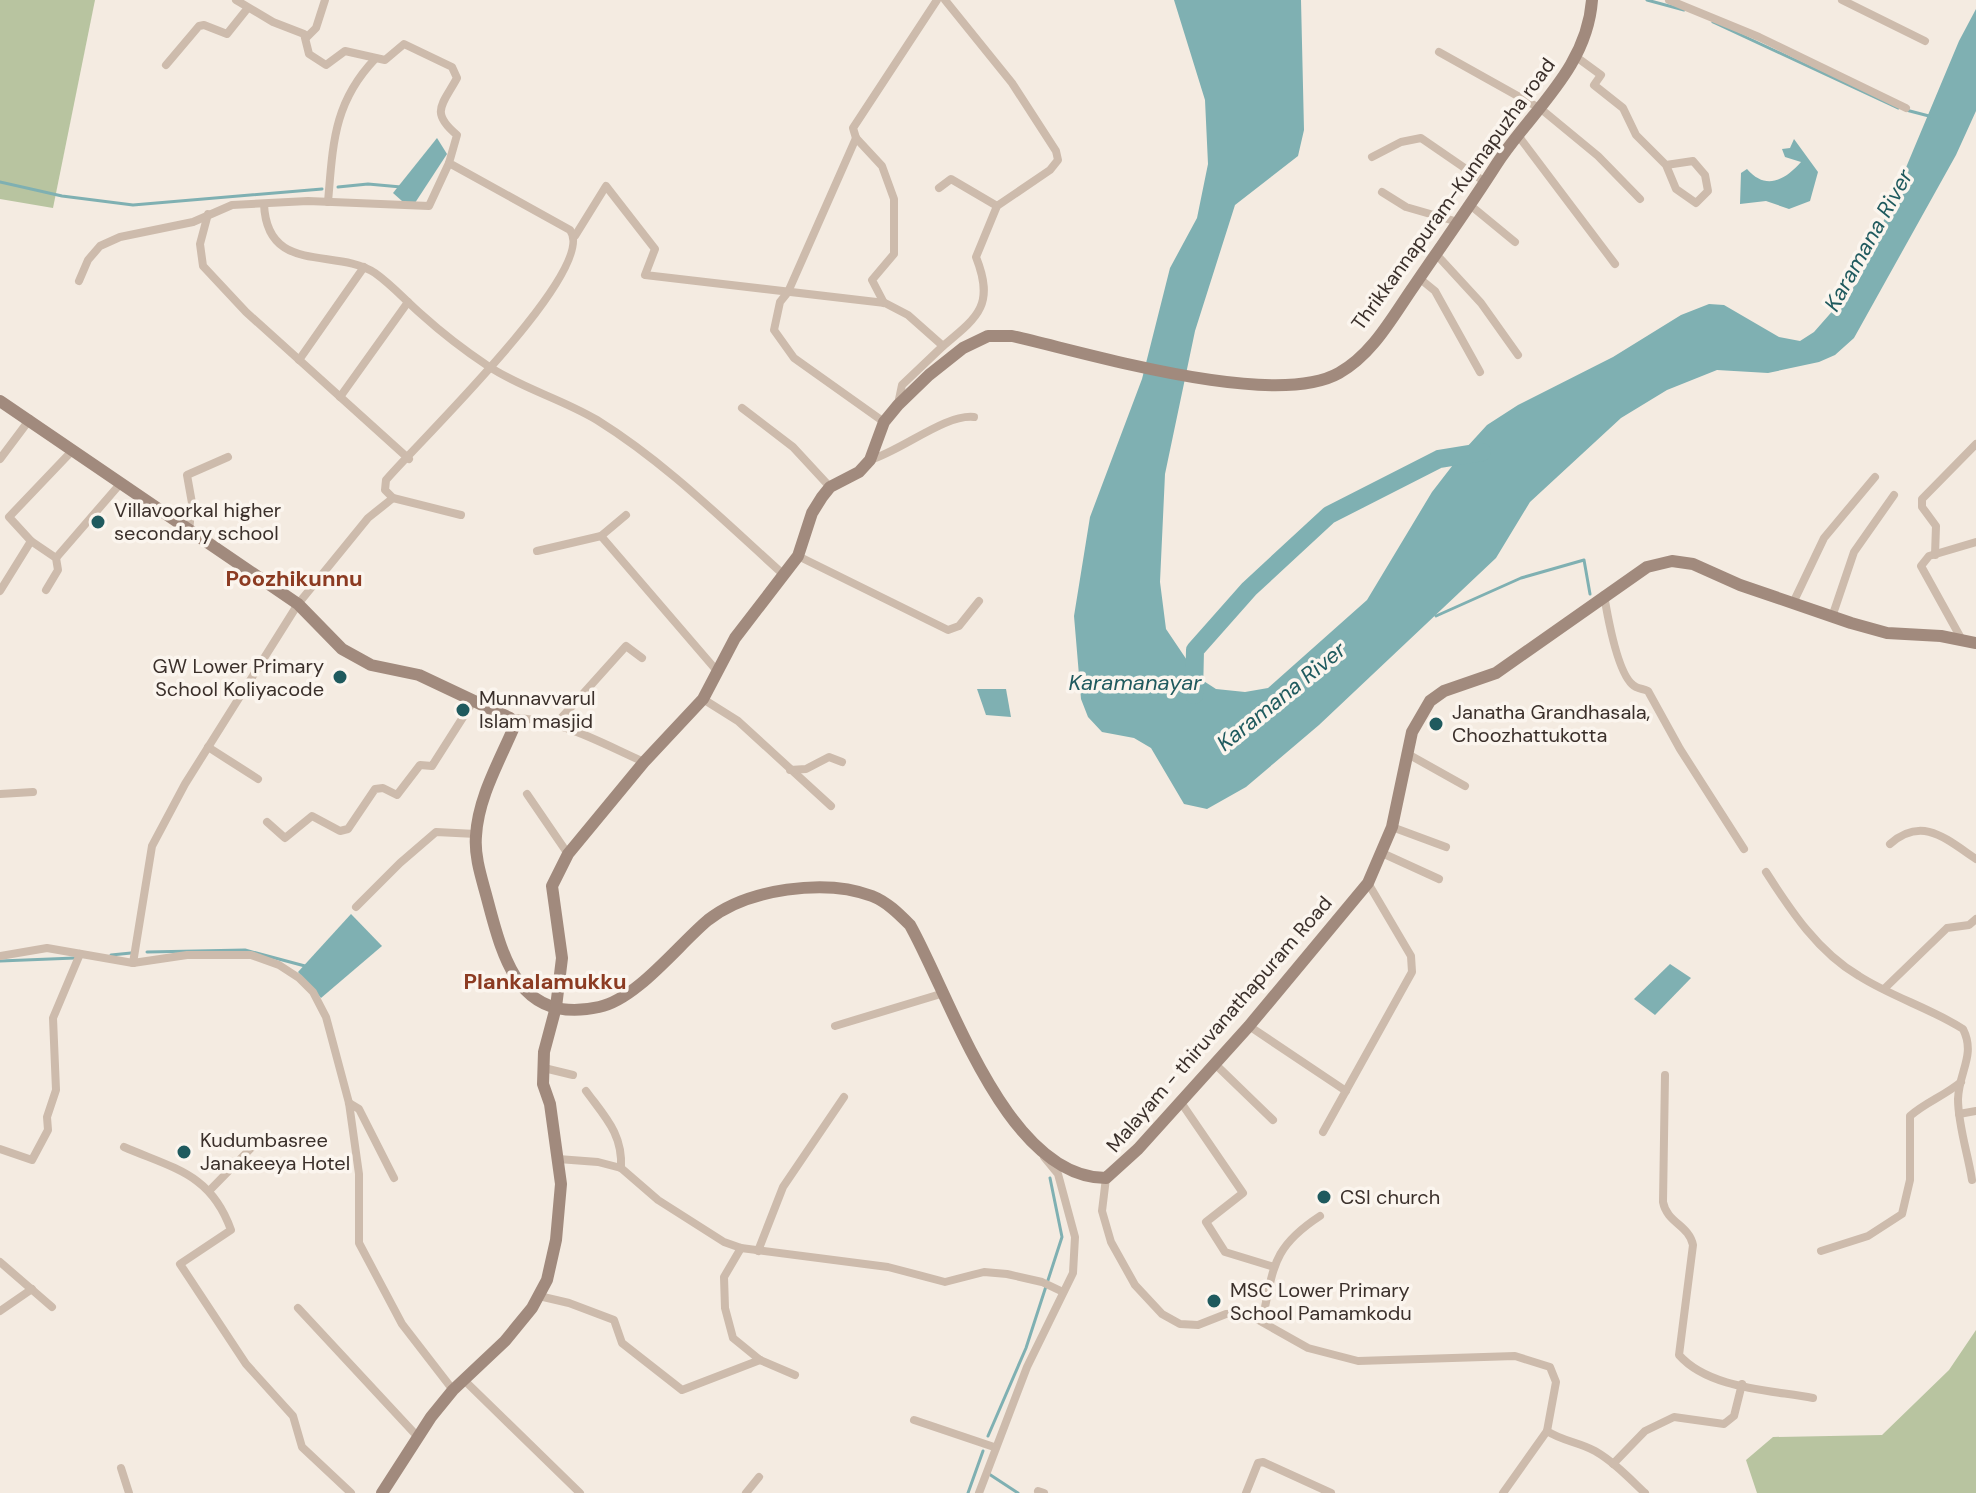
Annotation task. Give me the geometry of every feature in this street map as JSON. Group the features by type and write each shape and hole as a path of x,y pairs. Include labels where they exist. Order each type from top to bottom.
{"main road":[{"name":"Thrikkannapuram-Kunnapuzha road","path":"870,460 884,422 898,405 951,357 988,336 1012,336 1216,381 1293,386 1314,384 1341,372 1362,356 1517,134 1541,109 1575,56 1587,30 1592,0"},
{"path":"0,401 298,604 342,649 371,665 419,675 510,718 514,727 486,790 476,834 481,876 500,949 510,971 526,992 540,1003 556,1007"},
{"path":"382,1493 417,1436 453,1390 505,1341 539,1296 547,1280 556,1240 561,1184 550,1104 543,1084 544,1052 556,1007 562,958 552,886 568,854 644,762 703,699 735,638 798,556 812,513 830,487 859,472 870,460"},
{"name":"Malayam - thiruvanathapuram Road","path":"556,1007 601,1007 620,999 711,918 749,900 804,890 854,890 891,906 910,925 998,1099 1043,1155 1066,1170 1089,1178 1106,1178 1138,1149 1249,1026 1368,883 1392,827 1415,723 1430,701 1461,683 1496,673 1604,594 1647,567 1672,561 1699,566 1832,617 1887,633 1976,643"}],"street":[{"path":"236,0 247,9 307,37"},
{"path":"307,37 316,28 325,0"},
{"path":"884,422 794,358 774,330 776,315 856,138 855,121 937,0"},
{"path":"898,405 902,385 978,317 984,304 983,275 976,257 997,206 1050,170 1058,160 1056,151 1012,83 945,0"},
{"path":"1669,0 1696,4 1906,108"},
{"path":"1842,0 1925,41"},
{"path":"166,65 199,26 227,34 247,9"},
{"path":"79,281 88,260 100,246 120,237 193,222 232,205 328,202 429,206 449,163 457,135 441,121 440,115 441,106 457,78 455,70 404,44 385,60 341,51 326,65 309,54 307,37"},
{"path":"1439,52 1541,109 1598,156 1640,199"},
{"path":"1575,56 1601,75 1594,85 1623,108 1636,135 1666,165 1676,189 1696,203 1708,191 1705,175 1693,161 1666,165"},
{"path":"328,202 337,120 346,99 375,59"},
{"path":"1517,134 1615,264"},
{"path":"856,138 882,166 894,199 894,254 873,274 875,292 885,303 931,332 943,346"},
{"path":"1372,157 1401,142 1421,138 1485,182"},
{"path":"449,163 570,230 575,236"},
{"path":"939,188 951,179 997,206"},
{"path":"461,515 393,498 384,484 491,368 563,269 575,236 606,186 655,249 645,275 885,303"},
{"path":"1382,192 1406,207 1458,222"},
{"path":"264,204 269,231 290,250 319,260 364,267 450,339 491,368 596,420 637,448 784,575"},
{"path":"1470,205 1515,242"},
{"path":"208,213 200,244 203,266 299,360 409,459"},
{"path":"1436,254 1481,303 1518,355"},
{"path":"299,360 364,267"},
{"path":"1419,278 1435,291 1480,372"},
{"path":"340,397 408,302"},
{"path":"742,408 793,447 830,487"},
{"path":"870,460 895,453 951,418 974,417"},
{"path":"0,459 30,419"},
{"path":"1935,555 1936,526 1922,507 1922,499 1976,444"},
{"path":"0,523 71,452"},
{"path":"189,531 192,503 187,475 228,457"},
{"path":"1793,603 1824,538 1875,477"},
{"path":"56,558 120,484"},
{"path":"1832,617 1854,552 1894,495"},
{"path":"133,963 152,846 208,747 298,604 368,518 393,498"},
{"path":"537,551 601,536 626,515"},
{"path":"9,517 31,541 56,558 58,570 46,590"},
{"path":"601,536 717,671"},
{"path":"0,591 31,541"},
{"path":"1962,640 1921,566 1935,555 1976,542"},
{"path":"798,556 948,630 959,626 979,601"},
{"path":"1604,594 1612,637 1629,681 1635,687 1648,691 1680,749 1744,849"},
{"path":"555,725 626,646 642,658"},
{"path":"703,699 738,721 831,806"},
{"path":"267,822 285,838 312,816 340,831 348,829 375,789 383,788 397,795 420,765 432,766 474,700"},
{"path":"510,718 531,718 555,725 644,762"},
{"path":"208,747 258,779"},
{"path":"1406,753 1465,786"},
{"path":"790,770 806,769 829,757 842,762"},
{"path":"0,794 33,792"},
{"path":"527,794 568,854"},
{"path":"1392,827 1446,847"},
{"path":"1890,844 1906,830 1918,829 1937,835 1976,859"},
{"path":"356,907 436,832 476,834"},
{"path":"1382,853 1439,879"},
{"path":"1766,872 1810,935 1839,963 1963,1029 1971,1041 1972,1054 1961,1082 1959,1114 1972,1180"},
{"path":"1323,1132 1412,972 1411,956 1368,883"},
{"path":"1884,989 1947,928 1969,925 1976,919"},
{"path":"2,955 47,948 79,957 133,963 187,955 251,955 279,965 299,978 313,992 326,1017 349,1103 359,1174 359,1243 402,1324 453,1390"},
{"path":"0,1149 32,1160 48,1130 47,1117 56,1090 53,1018 79,957"},
{"path":"835,1026 944,993"},
{"path":"1249,1026 1346,1091"},
{"path":"1214,1063 1273,1120"},
{"path":"544,1068 573,1075"},
{"path":"1665,1075 1663,1202 1671,1219 1691,1235 1693,1245 1679,1355 1698,1371 1742,1384 1813,1398"},
{"path":"1821,1251 1868,1236 1902,1214 1910,1180 1910,1116 1922,1105 1942,1099 1961,1082"},
{"path":"586,1091 612,1123 622,1150 621,1168"},
{"path":"758,1251 783,1187 844,1097"},
{"path":"1180,1101 1243,1193 1206,1222 1225,1252 1274,1267"},
{"path":"349,1103 359,1109 394,1178"},
{"path":"1959,1114 1976,1111"},
{"path":"210,1190 257,1142"},
{"path":"124,1147 180,1171 210,1190 221,1203 231,1230 180,1264 246,1364 293,1416 302,1447 351,1493"},
{"path":"979,1493 994,1447 1073,1273 1075,1237 1058,1174 1043,1155"},
{"path":"558,1159 598,1162 621,1168 658,1200 724,1242 741,1248 888,1267 945,1282 984,1272 1007,1274 1042,1282 1063,1292"},
{"path":"1106,1178 1102,1211 1111,1242 1135,1285 1162,1314 1180,1324 1198,1325 1226,1314 1246,1313 1308,1348 1358,1361 1464,1355 1534,1359 1550,1367 1556,1382 1547,1431 1503,1493"},
{"path":"1262,1321 1274,1267 1291,1235 1320,1216"},
{"path":"741,1248 724,1277 725,1308 733,1338 760,1360 795,1375"},
{"path":"0,1262 52,1307"},
{"path":"0,1311 32,1289"},
{"path":"539,1296 569,1303 614,1320 622,1343 682,1390 760,1360"},
{"path":"298,1308 417,1436"},
{"path":"464,1380 580,1493"},
{"path":"1613,1464 1645,1431 1674,1417 1724,1424 1734,1416 1742,1384"},
{"path":"914,1420 994,1447"},
{"path":"1547,1431 1559,1439 1593,1450 1645,1493"},
{"path":"1246,1493 1258,1463 1263,1462 1331,1493"},
{"path":"121,1468 129,1493"},
{"path":"746,1493 759,1477"}],"green space":[{"path":"0,0 95,0 53,208 0,199"},
{"path":"1976,1330 1976,1493 1757,1493 1746,1460 1773,1437 1882,1435 1949,1370"}],"water":[{"name":"Karamanayar","path":"1174,0 1301,0 1304,130 1298,156 1235,205 1195,331 1165,474 1160,582 1166,629 1199,678 1216,689 1245,692 1268,688 1367,600 1432,492 1466,448 1487,425 1518,405 1613,357 1681,315 1709,304 1724,305 1779,337 1800,341 1814,332 1858,282 1959,41 1976,9 1976,111 1956,155 1854,338 1835,355 1819,362 1768,373 1717,370 1667,390 1621,418 1530,502 1496,558 1319,725 1246,787 1207,809 1184,804 1151,748 1134,738 1102,732 1088,717 1081,699 1074,616 1090,517 1142,379 1170,268 1197,218 1208,164 1205,100"},
{"path":"437,138 447,154 411,209 393,193"},
{"path":"1794,139 1818,172 1810,201 1789,209 1766,201 1740,204 1741,173 1747,169 1761,180 1775,180 1788,174 1801,162 1785,157 1782,149 1790,148"},
{"path":"977,689 1006,689 1011,717 986,715"},
{"path":"351,914 382,946 321,998 298,972"},
{"path":"1670,964 1691,978 1655,1015 1634,999"}],"waterway":[{"path":"1647,0 1684,10"},
{"path":"1713,22 1898,108"},
{"path":"1906,110 1929,116"},
{"path":"0,182 62,196 133,205 322,189"},
{"path":"338,187 368,184 401,187"},
{"path":"1194,695 1195,650 1249,589 1329,515 1439,459 1482,452"},
{"path":"1436,616 1521,578 1584,560 1590,594"},
{"path":"147,952 245,950 305,966"},
{"path":"111,955 131,953"},
{"path":"0,961 75,958"},
{"path":"988,1436 1026,1348 1062,1237 1050,1178"},
{"path":"968,1493 983,1451"},
{"path":"989,1474 1018,1493"}],"place":[{"name":"Villavoorkal higher secondary school","path":"98,522"},
{"name":"GW Lower Primary School Koliyacode","path":"340,677"},
{"name":"Munnavvarul Islam masjid","path":"463,710"},
{"name":"Janatha Grandhasala, Choozhattukotta","path":"1436,724"},
{"name":"Kudumbasree Janakeeya Hotel","path":"184,1152"},
{"name":"CSI church","path":"1324,1197"},
{"name":"MSC Lower Primary School Pamamkodu","path":"1214,1301"}],"district":[{"name":"Poozhikunnu","path":"294,578"},
{"name":"Plankalamukku","path":"545,981"}],"water label":[{"name":"Karamana River","path":"1868,240"},
{"name":"Karamana River","path":"1281,696"}]}
